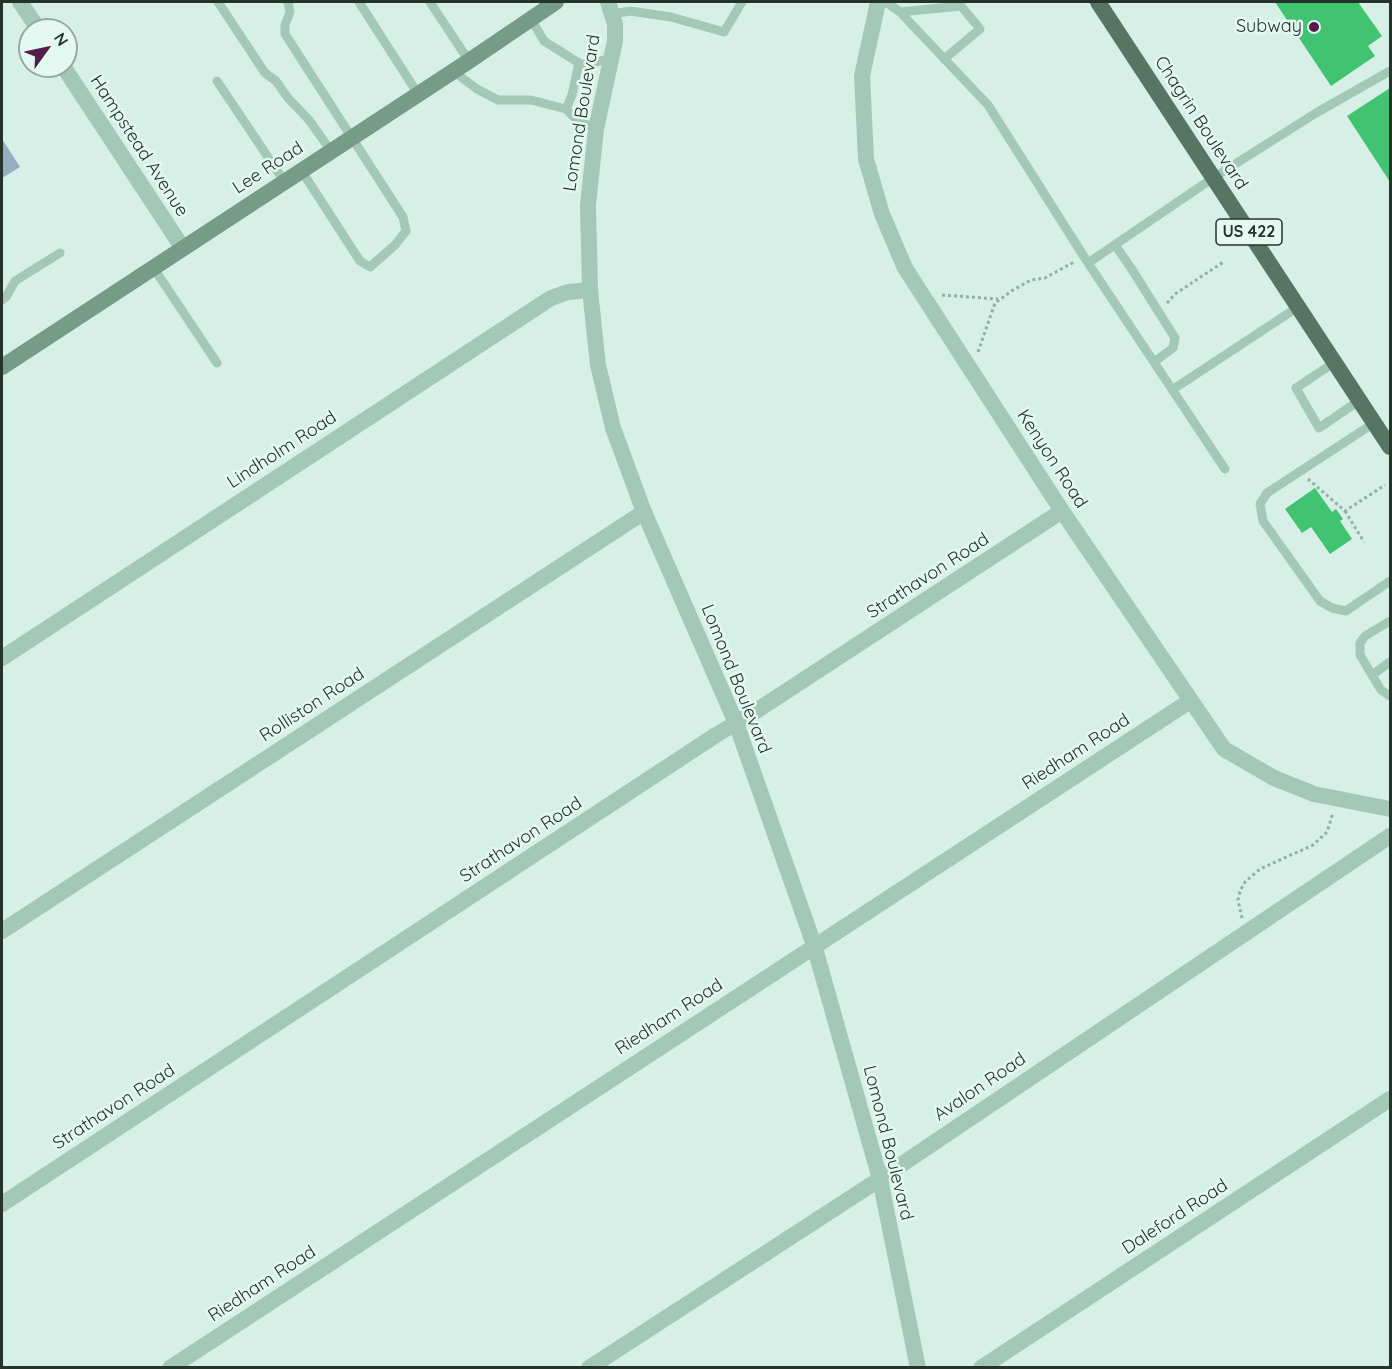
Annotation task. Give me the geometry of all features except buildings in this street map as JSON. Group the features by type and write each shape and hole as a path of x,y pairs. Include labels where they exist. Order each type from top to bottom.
{"main road":[{"name":"Lee Road","path":"2,367 556,2"},
{"name":"Chagrin Boulevard","path":"1098,2 1390,447"}],"street":[{"path":"20,2 31,18"},
{"name":"Kenyon Road","path":"878,2 862,76 866,159 882,214 904,268 1062,511 1224,749 1274,778 1314,794 1390,809"},
{"name":"Lomond Boulevard","path":"610,8 615,33 596,129 588,205 590,290 598,365 613,428 644,512 736,723 814,945 880,1179 918,1368"},
{"name":"Hampstead Avenue","path":"71,78 182,248"},
{"name":"Lindholm Road","path":"2,658 551,297 568,292 590,290"},
{"name":"Strathavon Road","path":"2,1204 1062,511"},
{"name":"Rolliston Road","path":"2,931 644,512"},
{"name":"Riedham Road","path":"170,1368 1190,701"},
{"name":"Avalon Road","path":"589,1368 880,1179 1390,836"},
{"name":"Daleford Road","path":"981,1368 1390,1100"}],"lane":[{"path":"218,2 265,73 276,81 288,98 309,120 331,151"},
{"path":"288,2 290,12 285,25 285,34 403,217 406,231 395,245 370,267 360,261 301,170"},
{"path":"359,2 418,94"},
{"path":"430,2 469,61"},
{"path":"610,8 671,17 724,32 728,29 742,2"},
{"path":"886,2 900,12 988,105 1088,263 1225,469"},
{"path":"900,12 961,6 980,29 944,59"},
{"path":"531,19 544,41 579,63 585,65 611,58"},
{"path":"566,109 572,95 579,63"},
{"path":"453,71 498,100 531,100 566,109 577,120 596,129"},
{"path":"1088,263 1316,113 1390,71"},
{"path":"217,81 284,181"},
{"path":"1114,245 1131,268 1174,338 1173,348 1154,362"},
{"path":"2,300 15,281 60,253"},
{"path":"153,267 217,363"},
{"path":"1172,390 1298,307"},
{"path":"1335,362 1296,388 1319,428 1360,400"},
{"path":"1374,423 1267,493 1260,504 1263,521 1320,601 1332,608 1346,611 1390,581"},
{"path":"1390,621 1365,636 1360,643 1360,655 1381,690 1390,696"},
{"path":"1372,675 1390,662"}],"path":[{"path":"1167,303 1175,294 1226,261"},
{"path":"977,353 995,303 1031,280 1045,278 1074,262"},
{"path":"939,294 1000,300"},
{"path":"1300,471 1345,511 1364,542"},
{"path":"1345,511 1385,485"},
{"path":"1242,918 1238,900 1245,882 1260,869 1313,845 1327,832 1333,811"}],"shaded area":[{"path":"2,139 20,167 2,178"}],"place":[{"name":"Subway","path":"1314,27"}]}
